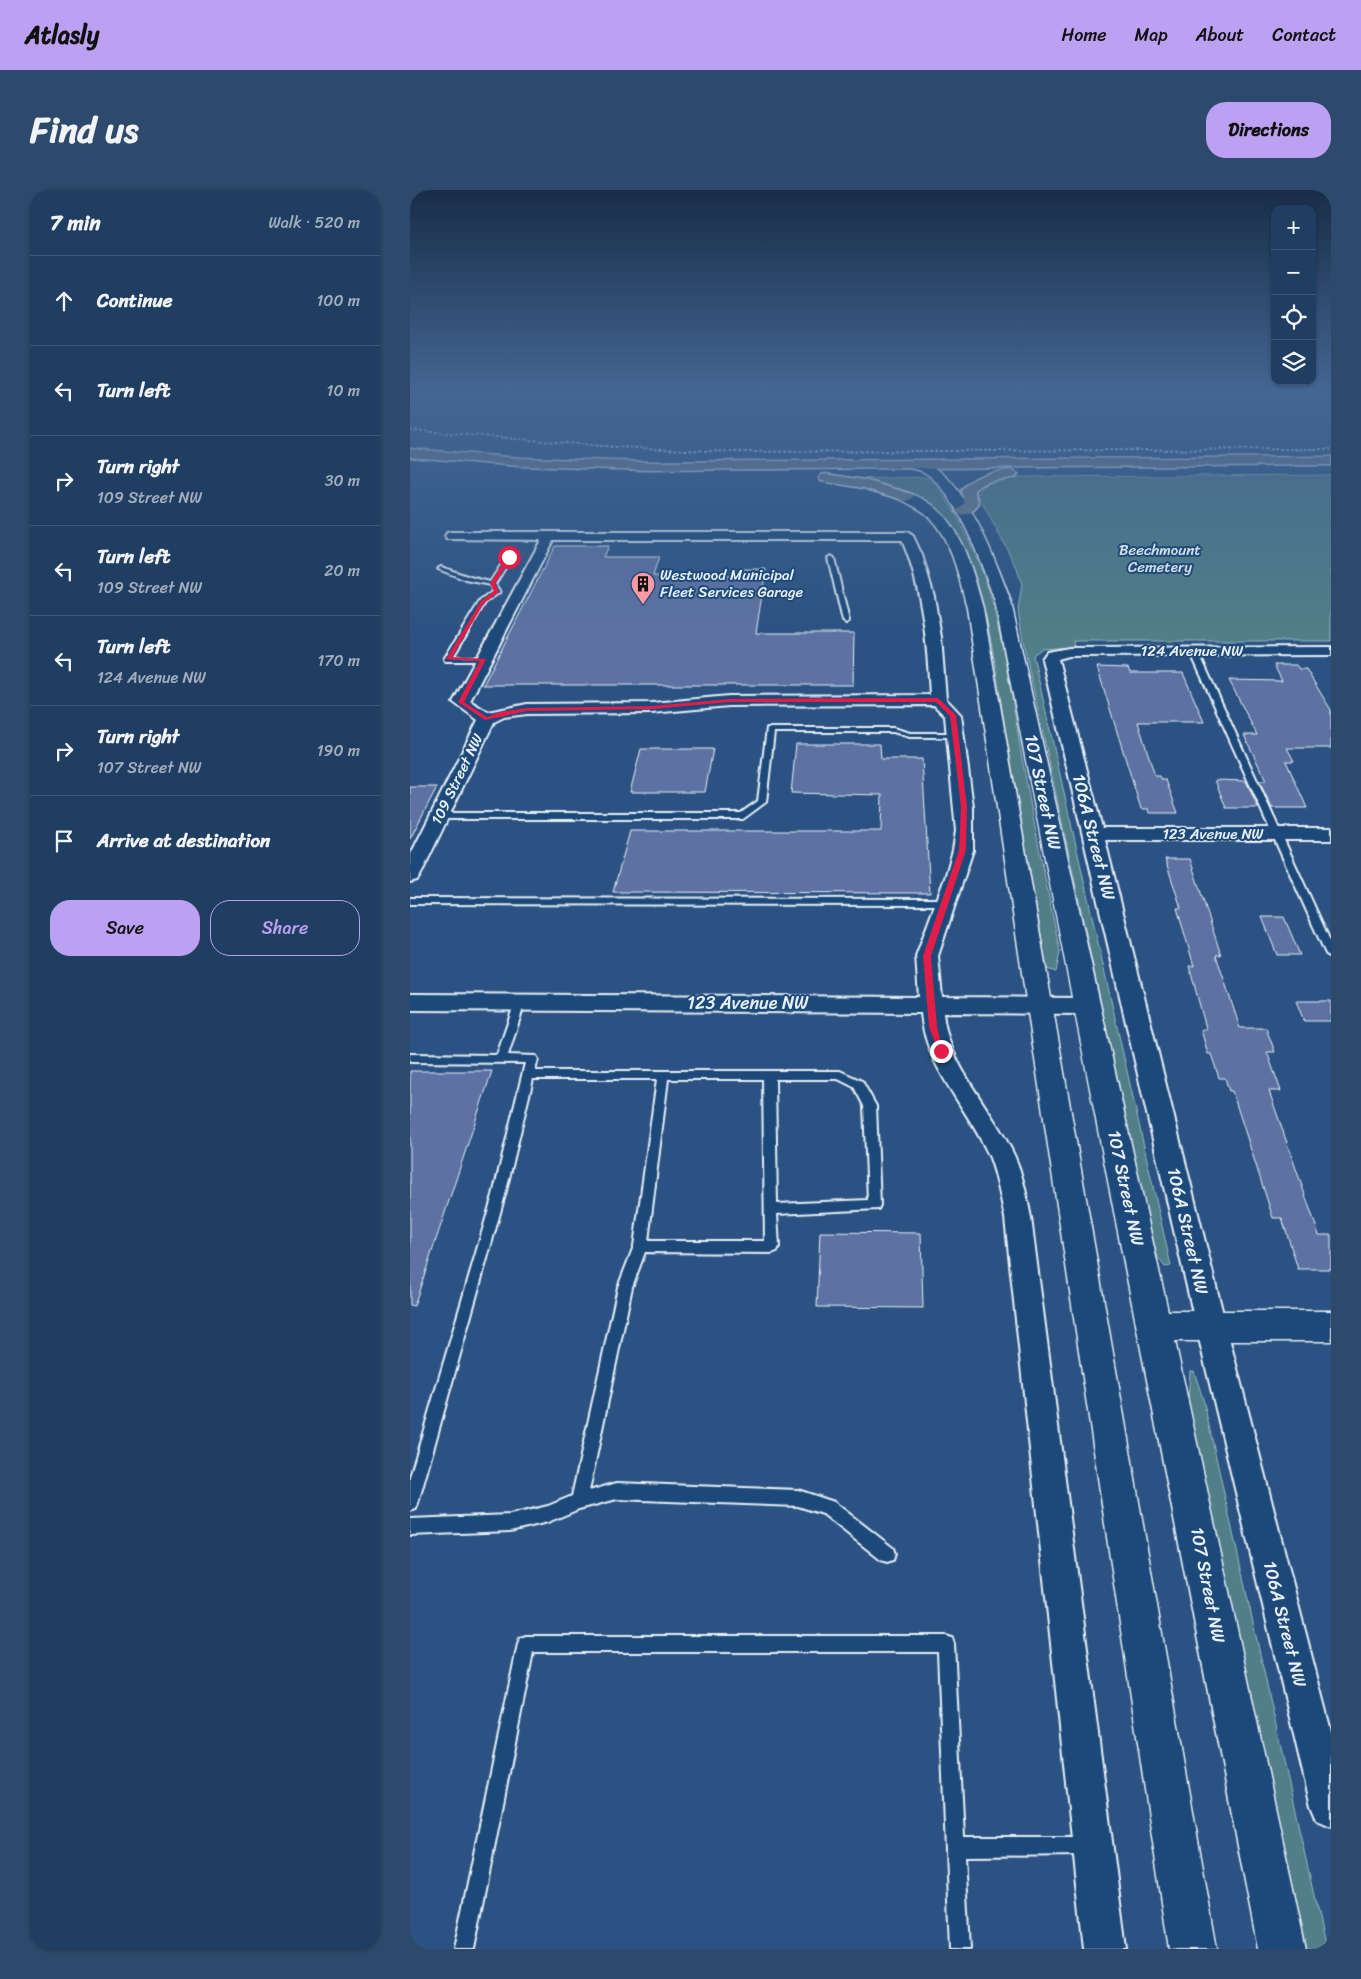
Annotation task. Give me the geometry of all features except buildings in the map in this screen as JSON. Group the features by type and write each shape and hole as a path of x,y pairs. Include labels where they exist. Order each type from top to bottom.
{"highway":[{"path":"507,471 547,474 775,476 1322,471"},
{"path":"962,511 972,504 968,491 973,484 994,476 1018,474"},
{"path":"775,476 842,480 882,488 907,497"}],"main road":[{"name":"107 Street NW","path":"931,471 944,482 984,549 1003,602 1086,1006 1156,1326 1282,1949"},
{"name":"107 Street NW","path":"907,497 934,514 948,536 958,555 975,608 1193,1949"},
{"path":"1156,1326 1331,1326"}],"street":[{"path":"451,536 907,536 914,550 933,623 938,700 953,715 964,807 963,850 927,956 933,1027 941,1051 1002,1156 1018,1218 1105,1949"},
{"name":"109 Street NW","path":"410,876 487,719 461,702 549,536"},
{"name":"124 Avenue NW","path":"1052,655 1069,652 1331,651"},
{"name":"106A Street NW","path":"1052,655 1050,659 1094,834 1211,1326 1331,1806"},
{"path":"487,719 500,713 527,709 652,708 729,700 938,700"},
{"name":"123 Avenue NW","path":"1094,834 1331,834"},
{"name":"123 Avenue NW","path":"410,1002 1086,1006"}],"lane":[{"path":"492,584 509,557"},
{"path":"831,558 846,621"},
{"path":"441,569 468,579 492,584 497,592 482,602 448,659 484,659"},
{"path":"1194,652 1331,954"},
{"path":"439,816 743,816 762,802 770,730 893,730 910,735 956,735"},
{"path":"410,901 946,902"},
{"path":"501,1059 520,1002"},
{"path":"410,1058 532,1059 499,1195 410,1503"},
{"path":"528,1075 840,1075 858,1084 870,1106 874,1205 771,1210"},
{"path":"579,1502 625,1287 642,1246 663,1075"},
{"path":"642,1246 772,1247 769,1075"},
{"path":"410,1527 510,1523 548,1514 617,1490 798,1498 828,1508 887,1554"},
{"path":"464,1949 526,1644 946,1644 960,1949"},
{"path":"956,1847 1093,1846"}],"green space":[{"name":"Beechmount Cemetery","path":"1331,475 1331,641 1073,641 1074,647 1041,649 1033,655 1171,1266 1165,1267 1158,1258 1151,1235 1023,641 1018,610 1022,584 1016,566 978,495 989,483 1000,479 1017,477"},
{"path":"925,477 934,483 944,495 954,512 973,551 991,598 1060,952 1056,972 1047,969 987,621 963,544 943,514 921,499 896,488 857,479"},
{"path":"1190,1371 1194,1371 1203,1399 1326,1949 1307,1949 1188,1402"}],"place":[{"name":"Westwood Municipal Fleet Services Garage","path":"643,605"}],"route":[{"path":"509,557 492,584 497,592 482,602 448,659 484,659 461,702 487,719 500,713 527,709 652,708 729,700 938,700 953,715 964,807 963,850 927,956 933,1027 941,1051"}]}
